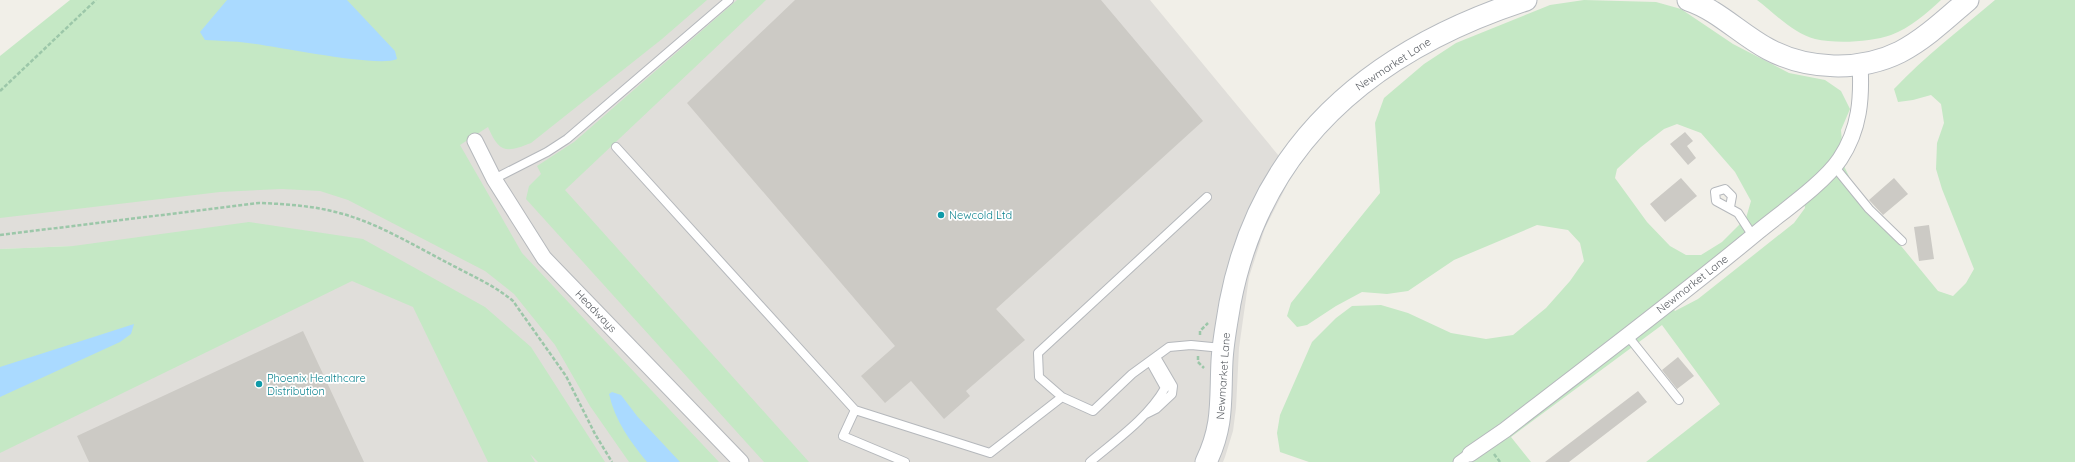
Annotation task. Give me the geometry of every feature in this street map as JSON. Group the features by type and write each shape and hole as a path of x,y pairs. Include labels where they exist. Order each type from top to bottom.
{"main road":[{"name":"Newmarket Lane","path":"1206,462 1213,446 1221,412 1224,348 1237,273 1256,218 1280,172 1297,148 1320,121 1368,78 1429,40 1470,20 1526,0"},
{"path":"1688,0 1708,9 1754,40 1783,56 1816,65 1860,63 1879,60 1902,51 1929,33 1968,0"}],"street":[{"name":"Newmarket Lane","path":"1464,458 1627,335 1753,236 1834,166 1846,149 1857,122 1861,97 1860,63"},
{"name":"Headways","path":"475,141 494,179 544,258 741,462"}],"lane":[{"path":"494,179 547,152 567,139 729,0"},
{"path":"616,147 855,410 990,453 1062,397"},
{"path":"1834,166 1873,213 1902,241"},
{"path":"1207,197 1038,352 1039,377 1062,397 1092,411 1132,374 1170,347 1199,345 1224,348"},
{"path":"1730,207 1738,213 1753,236"},
{"path":"1627,335 1680,400"},
{"path":"1090,462 1144,415 1164,388 1153,359"},
{"path":"855,410 843,436 905,462"}],"path":[{"path":"0,91 96,0"},
{"path":"0,234 259,203 293,204 345,214 418,248 492,286 514,301 566,376 595,434 612,462"},
{"path":"1206,373 1198,362 1200,331 1210,320"}],"shaded area":[{"path":"162,0 1150,0 1293,173 1265,228 1249,277 1239,348 1236,408 1233,431 1223,462 0,462 0,328 73,246 0,249 0,162"}],"green space":[{"path":"70,0 707,0 662,39 531,143 515,148 504,148 496,142 488,127 460,145 522,253 719,462 629,462 590,406 555,345 514,294 485,271 348,200 320,191 282,189 220,192 0,218 0,56"},
{"path":"737,0 766,0 565,190 809,462 764,462 526,199 529,186 541,174 537,166 574,142"},
{"path":"1584,0 1656,2 1681,9 1733,44 1789,73 1825,80 1841,91 1850,109 1841,130 1844,166 1856,191 1938,291 1953,296 1966,283 1974,269 1942,189 1936,169 1937,143 1944,123 1941,104 1931,95 1898,102 1894,89 1931,54 1995,0 2075,0 2075,462 1646,462 1720,404 1662,325 1511,437 1531,462 1309,462 1280,452 1277,433 1280,415 1312,342 1336,318 1352,306 1381,305 1408,313 1451,333 1486,339 1513,335 1546,308 1570,281 1584,261 1580,243 1568,230 1537,225 1454,260 1408,291 1387,294 1362,292 1336,306 1307,325 1297,327 1287,316 1291,303 1380,193 1375,123 1384,98 1424,64 1456,43 1550,5","holes":["1677,124 1701,133 1735,172 1751,201 1746,218 1722,242 1701,255 1686,255 1670,246 1647,222 1615,178 1617,169 1641,147 1664,129","1804,200 1805,208 1794,223 1698,299 1675,311 1669,303"]},
{"path":"1757,0 1941,0 1918,20 1891,35 1864,41 1843,42 1823,41 1799,33"},
{"path":"249,222 363,239 485,307 531,347 605,462 538,462 530,454 535,462 488,462 413,307 352,281 0,453 0,249 73,246"}],"water":[{"path":"227,0 347,0 395,51 397,59 370,61 349,59 248,43 205,40 200,32"},
{"path":"134,324 131,334 120,342 0,397 0,367"},
{"path":"612,392 621,395 637,416 680,462 647,462 619,422 609,394"}],"building":[{"name":"Newcold Ltd","path":"795,0 1101,0 1203,121 996,309 1025,340 966,391 970,396 944,419 911,381 885,403 861,376 895,346 687,103"},
{"path":"1685,132 1693,141 1687,146 1696,158 1688,165 1670,144"},
{"path":"1681,178 1697,196 1665,222 1650,204"},
{"path":"1894,178 1908,194 1883,215 1869,200"},
{"path":"1929,225 1934,259 1919,261 1914,227"},
{"name":"Phoenix Healthcare Distribution","path":"303,331 364,462 89,462 77,436"},
{"path":"1678,357 1694,376 1677,389 1662,370"},
{"path":"1638,391 1647,402 1569,462 1545,462"}],"place":[{"name":"Newcold Ltd","path":"941,215"},
{"name":"Phoenix Healthcare Distribution","path":"259,384"}]}
